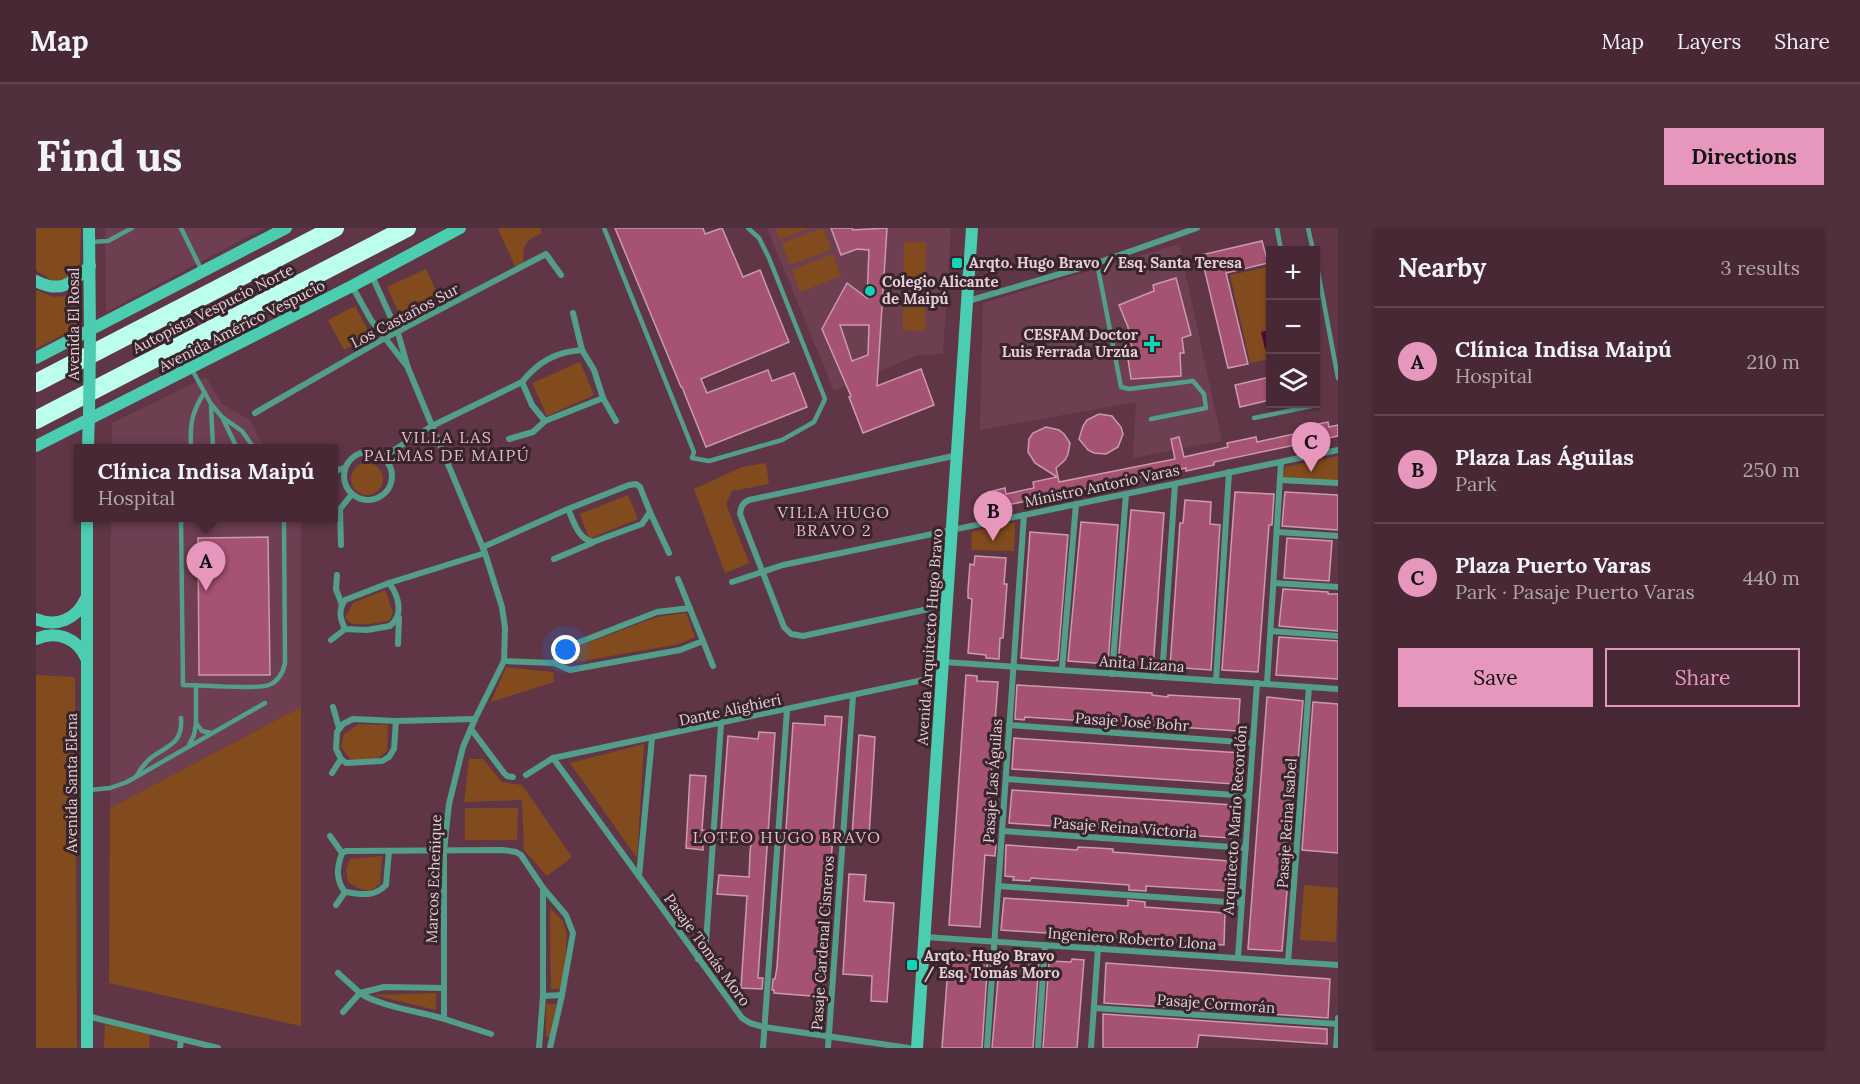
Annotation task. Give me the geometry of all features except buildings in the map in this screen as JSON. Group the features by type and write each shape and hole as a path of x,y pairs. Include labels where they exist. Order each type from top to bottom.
{"highway":[{"name":"Autopista Vespucio Norte","path":"36,382 335,228"},
{"name":"Autopista Vespucio Norte","path":"36,420 407,228"}],"main road":[{"name":"Avenida El Rosal","path":"89,228 89,416"},
{"path":"36,358 90,335 286,228"},
{"name":"Avenida Américo Vespucio","path":"36,446 89,416 191,368 372,276 460,228"},
{"name":"Avenida Arquitecto Hugo Bravo","path":"917,1048 972,228"},
{"path":"36,281 60,287 75,279 90,266"},
{"path":"88,444 89,416"},
{"name":"Avenida Santa Elena","path":"87,522 87,1048"},
{"path":"36,619 49,623 67,620 81,609 87,598"},
{"path":"36,639 52,635 70,639 83,651 87,660"}],"street":[{"path":"968,301 1097,263 1197,228"},
{"name":"Los Castaños Sur","path":"255,413 385,338 546,254 561,274"},
{"name":"Marcos Echeñique","path":"372,276 398,333 408,368 484,550 504,618 506,638 504,661 475,719 453,784 444,851 443,1017"},
{"name":"Marcos Echeñique","path":"352,286 371,320 408,368"},
{"path":"573,313 582,350 594,370 603,398 616,421"},
{"path":"383,457 432,426 522,382 533,369 552,356 567,351 582,350"},
{"path":"522,382 532,405 545,421"},
{"path":"509,439 533,432 545,421 603,398"},
{"name":"Ministro Antorio Varas","path":"732,582 783,565 1338,450"},
{"path":"369,452 383,457 392,474 391,483 386,491 379,497 369,500 360,499 352,494 345,482 345,468 349,462 361,453 369,452"},
{"path":"947,604 802,636 791,634 784,627 740,514 742,505 749,500 958,455"},
{"path":"1268,684 1281,462"},
{"path":"338,470 345,468"},
{"path":"1216,681 1229,472"},
{"path":"1280,480 1338,483"},
{"path":"342,605 349,598 484,550 568,509 636,484 640,487 669,553"},
{"path":"1162,677 1175,484"},
{"path":"341,545 340,509 352,494"},
{"path":"1112,674 1126,494"},
{"path":"1062,670 1076,504"},
{"path":"568,509 581,536 586,541 593,542"},
{"path":"554,559 642,524 650,512"},
{"name":"Pasaje Las Águilas","path":"987,1048 1024,515"},
{"path":"1277,532 1338,536"},
{"path":"337,575 336,589 342,605 340,616 345,629"},
{"path":"678,579 713,666"},
{"path":"1274,583 1338,587"},
{"path":"389,584 399,606 398,644"},
{"path":"554,663 567,647 657,612 690,608"},
{"path":"331,640 345,629 367,630 390,626 399,616"},
{"path":"1271,631 1338,636"},
{"path":"504,661 554,663 570,670 680,650 703,641"},
{"name":"Anita Lizana","path":"944,662 1338,689"},
{"name":"Dante Alighieri","path":"526,775 553,758 942,676"},
{"name":"Arquitecto Mario Recordón","path":"1238,958 1257,683"},
{"name":"Pasaje Reina Isabel","path":"1288,962 1309,687"},
{"name":"Pasaje Cardenal Cisneros","path":"828,1048 853,696"},
{"path":"333,707 339,728 335,743 336,749 341,759 348,763 386,760 394,749 396,721"},
{"path":"762,1048 787,710"},
{"path":"339,728 353,719 396,721 475,719"},
{"path":"699,959 706,943 721,724"},
{"name":"Pasaje José Bohr","path":"1009,725 1253,743"},
{"path":"471,729 504,773 513,777"},
{"path":"639,877 652,738"},
{"name":"Pasaje Tomás Moro","path":"553,758 742,1018 764,1027 909,1048"},
{"path":"332,773 341,759"},
{"path":"1006,779 1249,796"},
{"name":"Pasaje Reina Victoria","path":"1002,831 1246,848"},
{"path":"330,836 342,853 337,874 345,892"},
{"path":"342,853 352,849 503,850 521,855 543,888 566,915 573,933 550,1048"},
{"path":"345,892 373,894 386,885 389,851"},
{"path":"998,886 1242,903"},
{"path":"539,1048 543,996 543,888"},
{"path":"336,905 345,892"},
{"name":"Ingeniero Roberto Llona","path":"925,936 1338,965"},
{"path":"1038,1048 1045,945"},
{"path":"1091,1048 1098,948"},
{"path":"338,973 366,998 443,1017 491,1034"},
{"path":"343,1012 360,993 384,987 444,988"},
{"path":"543,996 562,995"},
{"name":"Pasaje Cormorán","path":"1094,1008 1338,1024"},
{"path":"87,1016 218,1048"},
{"path":"1336,1048 1338,1018"},
{"path":"180,1048 181,1039"}],"lane":[{"path":"90,242 108,241 132,228"},
{"path":"181,228 202,272"},
{"path":"603,228 694,452 692,458 709,461 782,440 814,422 825,399 769,258 759,238 748,228"},
{"path":"1276,228 1280,246"},
{"path":"1308,228 1312,246"},
{"path":"1097,263 1121,387 1129,389 1193,381 1204,394 1206,408 1151,418"},
{"path":"1320,282 1338,378"},
{"path":"191,368 204,393 222,417 235,444"},
{"path":"191,444 190,424 204,393"},
{"path":"211,404 213,444"},
{"path":"1254,418 1302,408"},
{"path":"222,417 242,431 251,444"},
{"path":"181,522 183,685 263,687 274,682 282,674 285,663 284,522"},
{"path":"187,748 194,735 196,723 196,685"},
{"path":"87,790 110,788 135,778 265,703"},
{"path":"135,778 146,762 176,740 181,729 181,718"},
{"path":"196,723 199,729 205,732 216,731"}],"shaded area":[{"path":"36,228 81,228 80,265 70,277 54,282 36,270"},
{"path":"105,228 264,228 106,312"},
{"path":"540,228 542,233 528,241 523,253 524,264 516,268 498,229"},
{"name":"Colegio Alicante de Maipú","path":"767,228 951,228 943,354 917,355 834,391"},
{"path":"776,228 810,228 780,239"},
{"path":"823,228 831,250 790,265 782,243"},
{"path":"904,242 926,242 926,283 903,283"},
{"path":"1179,244 1222,441 1133,458 1136,402 980,430 983,303"},
{"path":"833,254 841,276 800,292 792,270"},
{"path":"1266,267 1266,360 1250,363 1230,275"},
{"path":"426,269 442,303 403,321 387,287"},
{"path":"80,285 80,325 36,349 36,290 54,297 72,295"},
{"path":"903,290 926,290 925,331 903,330"},
{"path":"355,306 371,336 344,350 328,320"},
{"path":"1266,331 1266,349 1265,349 1261,332"},
{"path":"580,362 594,395 547,416 532,383"},
{"path":"206,377 222,404 251,421 262,444 112,444 112,423"},
{"path":"1338,456 1338,481 1283,478 1285,467"},
{"path":"367,463 378,468 383,479 378,490 367,495 356,490 351,479 356,468"},
{"path":"766,463 769,484 732,491 726,504 749,563 725,573 694,489 742,467"},
{"path":"628,495 638,519 589,539 580,514"},
{"path":"111,522 301,522 301,707 110,808"},
{"path":"1015,522 1014,551 971,550 972,532"},
{"path":"385,590 393,613 389,621 352,624 345,618 353,603"},
{"path":"686,613 695,637 679,644 577,662 567,658 571,649 657,617"},
{"path":"506,667 553,672 554,682 491,702"},
{"path":"36,675 75,677 77,1048 36,1048"},
{"path":"301,707 301,1026 109,983 110,808"},
{"path":"359,724 388,725 387,751 377,759 351,760 341,747 344,734"},
{"path":"644,744 637,858 570,763"},
{"path":"469,759 483,759 502,782 522,785 572,857 547,876 524,850 522,800 464,802"},
{"path":"465,808 518,808 517,840 465,840"},
{"path":"382,856 380,884 370,891 348,882 346,869 350,859"},
{"path":"1304,885 1338,888 1336,942 1300,940"},
{"path":"550,908 563,921 567,935 563,989 551,989"},
{"path":"436,993 436,1010 374,995"},
{"path":"546,1004 556,1004 550,1037 546,1037"},
{"path":"105,1024 150,1034 149,1048 104,1048"}],"place":[{"name":"Arqto. Hugo Bravo / Esq. Santa Teresa","path":"957,263"},
{"name":"Colegio Alicante de Maipú","path":"870,291"},
{"name":"CESFAM Doctor Luis Ferrada Urzúa","path":"1152,344"},
{"name":"Plaza Puerto Varas","path":"1311,472"},
{"name":"Plaza Las Águilas","path":"993,541"},
{"name":"Clínica Indisa Maipú","path":"206,591"},
{"name":"Arqto. Hugo Bravo / Esq. Tomás Moro","path":"912,965"}],"district":[{"name":"VILLA LAS PALMAS DE MAIPÚ","path":"447,446"},
{"name":"VILLA HUGO BRAVO 2","path":"834,521"},
{"name":"LOTEO HUGO BRAVO","path":"787,837"}]}
